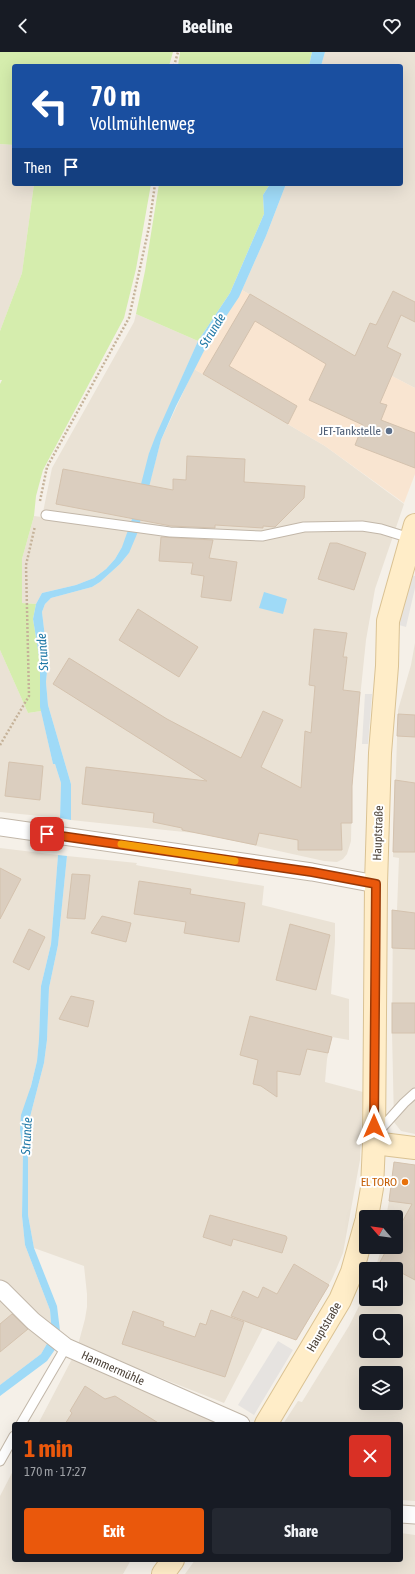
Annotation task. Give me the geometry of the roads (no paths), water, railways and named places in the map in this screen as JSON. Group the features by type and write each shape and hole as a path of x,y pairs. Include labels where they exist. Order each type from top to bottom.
{"main road":[{"name":"Hauptstraße","path":"368,1210 372,1188 375,1140 376,884 380,753 387,666 388,621 413,532"},
{"path":"375,1140 415,1148"},
{"name":"Hauptstraße","path":"267,1422 340,1300 352,1272 359,1247"},
{"path":"164,1574 172,1562"}],"street":[{"path":"0,827 312,872 376,884"},
{"name":"Hammermühle","path":"0,1289 33,1321 66,1347 236,1422"},
{"path":"403,1514 415,1515"}],"lane":[{"path":"46,515 170,532 262,536 304,527 362,526 413,532"},
{"path":"375,1140 404,1103 415,1093"},
{"path":"22,1422 66,1347"},
{"path":"0,1461 12,1440"}],"water":[{"path":"312,52 325,52 322,64 309,64"},
{"name":"Strunde","path":"269,186 285,186 266,236 239,297 207,345 176,406 161,440 137,534 129,553 120,564 100,582 92,587 51,598 45,604 42,612 48,662 46,682 48,705 71,784 71,820 60,818 61,783 55,764 53,764 40,707 40,662 33,619 36,604 42,593 76,585 94,578 106,569 115,559 122,547 132,519 149,453 156,435 198,341 230,293 264,214 263,195"},
{"path":"264,592 287,599 283,614 259,608"},
{"name":"Strunde","path":"58,855 67,856 58,945 49,988 47,1040 44,1063 28,1130 28,1215 34,1248 57,1306 61,1339 47,1361 0,1396 0,1385 41,1354 52,1335 50,1310 25,1245 22,1216 23,1151 20,1130 21,1115 31,1086 37,1061 41,986 51,944"}],"place":[{"name":"JET-Tankstelle","path":"389,431"},
{"name":"EL TORO","path":"405,1182"}]}
